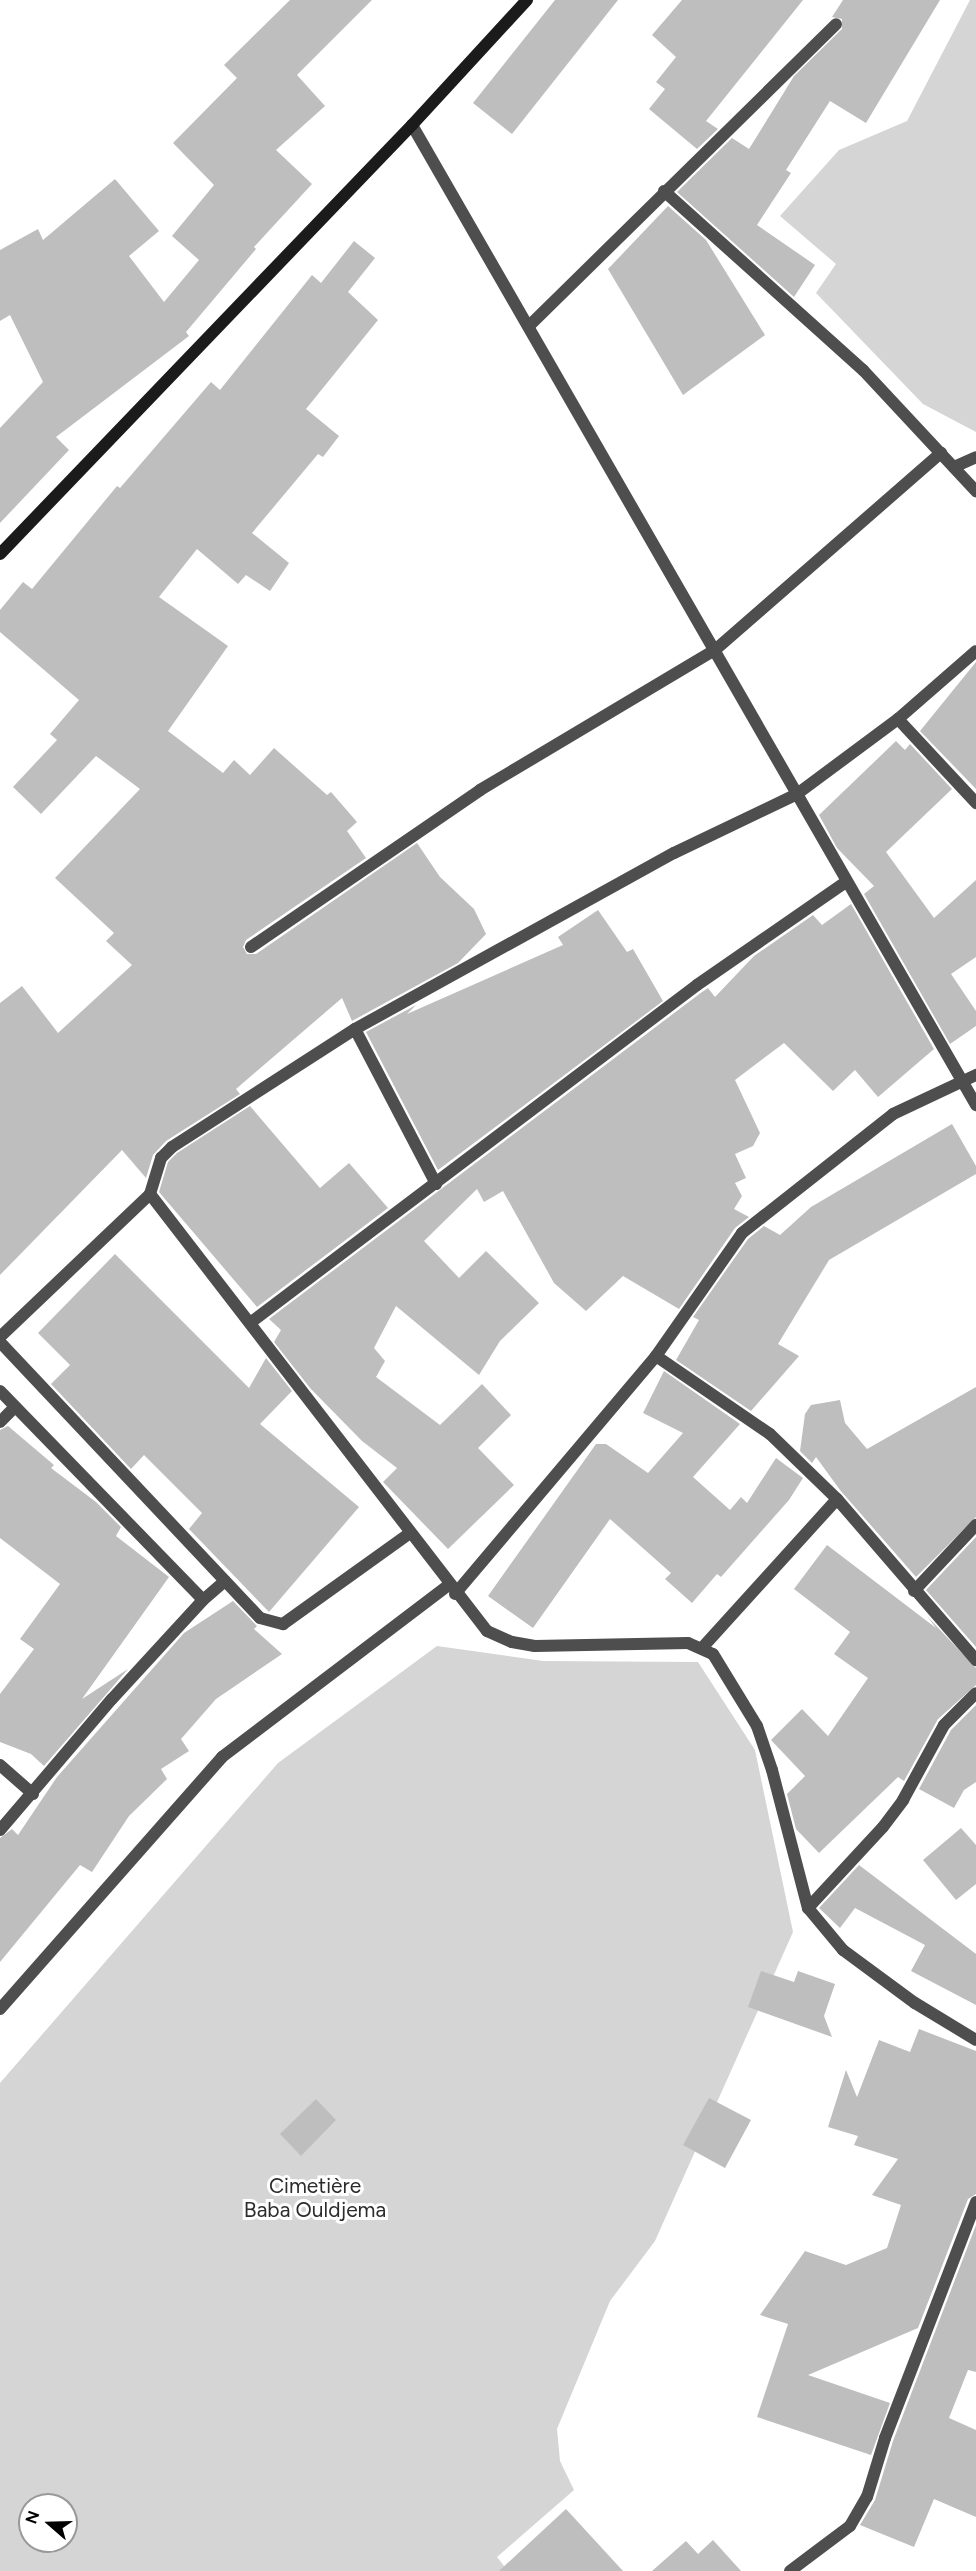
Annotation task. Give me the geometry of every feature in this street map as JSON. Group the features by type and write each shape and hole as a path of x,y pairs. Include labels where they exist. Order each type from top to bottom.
{"main road":[{"path":"0,554 412,125 527,0"}],"street":[{"path":"530,325 836,24"},
{"path":"412,125 530,325 846,882 976,1105"},
{"path":"664,191 863,370 976,491"},
{"path":"251,947 480,790 715,650 941,453"},
{"path":"954,467 976,457"},
{"path":"0,1337 150,1194 161,1158 172,1147 356,1029 674,853 797,794 898,719 976,651"},
{"path":"898,719 976,803"},
{"path":"250,1323 697,985 846,882"},
{"path":"356,1029 436,1184"},
{"path":"0,2009 222,1757 452,1589 656,1356 694,1307 742,1233 893,1114 960,1080 976,1075"},
{"path":"150,1194 452,1589 487,1631 512,1642 562,1648 688,1643 702,1648 724,1667 757,1726 772,1770 808,1908 843,1950 915,2003 976,2040"},
{"path":"0,1342 260,1618 283,1624 410,1533"},
{"path":"656,1356 770,1434 837,1499 976,1660"},
{"path":"0,1391 203,1600"},
{"path":"0,1422 14,1407"},
{"path":"702,1648 837,1499"},
{"path":"914,1590 976,1525"},
{"path":"0,1830 112,1699 203,1600 225,1581"},
{"path":"808,1908 884,1827 903,1800 944,1725 976,1693"},
{"path":"0,1766 33,1794"},
{"path":"790,2571 850,2526 867,2496 885,2438 976,2202"}],"green space":[{"path":"970,0 976,0 976,432 923,404 816,293 836,264 780,216 839,150 907,121"},
{"name":"Cimetière Baba Ouldjema","path":"437,1646 543,1661 698,1662 755,1750 793,1932 655,2241 610,2301 557,2429 560,2461 574,2490 497,2557 508,2571 0,2571 0,2083 278,1763"}],"building":[{"path":"290,0 372,0 297,75 325,106 276,150 312,184 254,247 256,249 186,332 189,336 56,437 69,450 0,523 0,428 43,382 10,315 0,321 0,250 38,229 43,240 115,179 159,231 129,256 164,302 199,260 172,236 214,185 173,143 237,78 224,65"},
{"path":"555,0 618,0 512,134 473,103"},
{"path":"682,0 803,0 706,121 718,129 697,149 649,109 665,89 656,82 676,57 652,35"},
{"path":"843,0 940,0 866,123 830,101 786,170 791,173 757,225 815,265 794,297 677,192 732,138 749,149 794,76 842,29 842,19 832,17"},
{"path":"668,206 706,240 765,335 683,395 608,269"},
{"path":"354,241 375,258 348,292 378,320 306,409 339,436 323,457 318,454 252,533 289,563 270,591 246,575 238,584 197,549 159,597 228,646 168,731 223,773 234,760 250,775 274,748 327,795 331,792 357,822 347,831 366,858 246,940 243,947 247,954 256,954 417,843 440,877 474,909 486,934 458,963 352,1021 342,998 236,1089 240,1094 166,1141 153,1155 146,1178 122,1150 0,1275 0,1003 22,986 58,1033 132,965 106,941 114,933 55,878 140,789 96,756 41,814 13,787 57,740 50,734 79,700 0,632 0,610 23,582 32,589 117,486 120,488 211,382 220,390 312,275 321,283"},
{"path":"976,662 976,789 920,731"},
{"path":"896,741 905,750 910,744 952,789 886,852 934,918 976,880 976,957 951,974 976,1011 976,1026 950,1044 864,894 874,886 837,848 819,815"},
{"path":"851,904 934,1049 878,1097 855,1070 833,1091 784,1043 735,1080 760,1133 753,1146 735,1154 746,1178 735,1183 742,1196 734,1209 749,1217 735,1228 679,1309 623,1276 586,1311 554,1283 503,1191 484,1202 477,1189 424,1241 459,1278 486,1251 539,1303 500,1341 479,1375 396,1306 374,1348 385,1361 376,1377 440,1425 482,1384 511,1415 478,1448 514,1485 448,1549 383,1482 397,1468 362,1441 310,1388 274,1342 281,1330 269,1319 702,992 708,988 715,997 754,956 813,915 822,925"},
{"path":"598,910 627,952 633,949 663,1001 438,1170 366,1032 416,1005 407,1014 563,945 558,937"},
{"path":"250,1106 320,1188 349,1163 388,1208 257,1307 159,1192 168,1162 177,1153"},
{"path":"952,1124 976,1166 976,1174 829,1260 778,1344 799,1356 751,1411 676,1360 699,1320 693,1317 748,1239 764,1226 780,1235 811,1207"},
{"path":"115,1254 249,1388 266,1358 292,1391 260,1424 359,1507 269,1612 189,1529 202,1513 144,1455 131,1469 51,1384 70,1365 38,1333"},
{"path":"664,1371 740,1424 693,1477 730,1510 741,1497 747,1503 776,1458 803,1478 789,1500 721,1577 717,1574 692,1603 665,1579 671,1573 610,1519 533,1628 488,1596 596,1444 606,1444 648,1473 683,1433 643,1413"},
{"path":"976,1387 976,1517 916,1577 840,1490 816,1457 812,1463 800,1451 805,1414 811,1405 840,1400 845,1423 867,1449"},
{"path":"8,1426 54,1465 51,1468 96,1502 121,1527 116,1536 169,1577 82,1699 128,1669 44,1766 31,1754 0,1742 0,1694 34,1649 20,1639 60,1584 0,1538 0,1430"},
{"path":"976,1537 976,1647 926,1590"},
{"path":"827,1545 936,1628 927,1616 976,1668 976,1685 938,1719 904,1781 898,1777 819,1853 796,1829 787,1794 805,1776 771,1740 802,1709 828,1736 868,1678 834,1654 850,1632 794,1589"},
{"path":"233,1601 257,1626 254,1629 282,1654 216,1699 181,1739 189,1751 161,1769 167,1779 129,1816 92,1872 80,1865 0,1962 0,1838 12,1829 18,1835 57,1777 184,1633"},
{"path":"976,1705 976,1782 964,1790 954,1808 919,1789 951,1730"},
{"path":"961,1828 976,1845 976,1884 956,1900 923,1860"},
{"path":"859,1865 976,1954 976,2005 911,1971 925,1945 855,1908 840,1928 819,1908"},
{"path":"761,1971 794,1982 798,1971 835,1984 824,2016 832,2037 748,2007"},
{"path":"919,2029 976,2051 976,2194 968,2199 918,2328 808,2375 890,2403 871,2455 757,2417 788,2324 760,2315 805,2251 846,2265 887,2248 901,2205 872,2195 898,2159 854,2145 858,2136 828,2127 846,2070 857,2097 879,2040 910,2052"},
{"path":"709,2098 751,2120 725,2168 683,2145"},
{"path":"316,2099 336,2120 301,2156 280,2134"},
{"path":"976,2225 976,2372 968,2370 949,2418 976,2430 976,2517 934,2499 914,2547 860,2525 875,2500 893,2441"},
{"path":"566,2509 623,2571 499,2571"},
{"path":"713,2540 741,2571 652,2571 686,2541 698,2554"}]}
